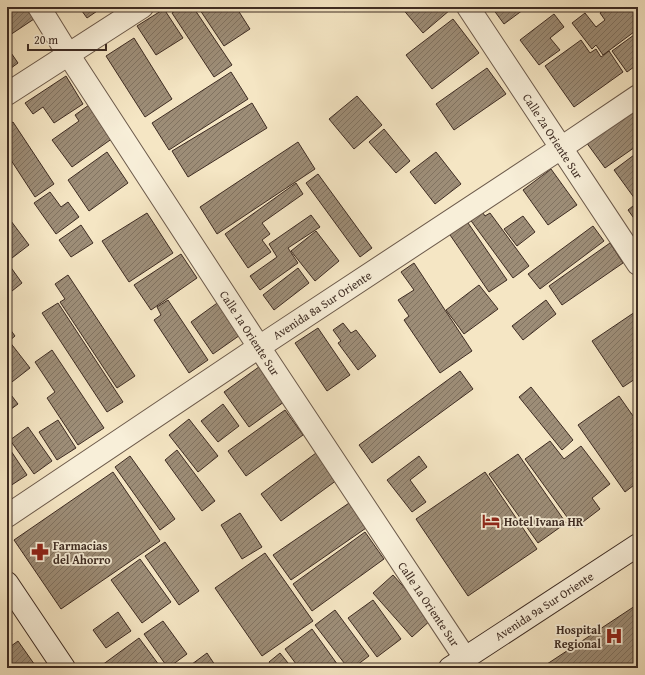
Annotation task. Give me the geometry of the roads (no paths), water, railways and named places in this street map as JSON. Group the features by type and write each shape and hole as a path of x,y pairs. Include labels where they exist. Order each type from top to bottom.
{"street":[{"name":"Calle 1a Oriente Sur","path":"39,7 259,347 458,663"},
{"path":"7,94 142,7"},
{"name":"Calle 2a Oriente Sur","path":"468,7 638,264"},
{"name":"Avenida 8a Sur Oriente","path":"7,516 638,96"},
{"name":"Avenida 9a Sur Oriente","path":"458,663 638,545"},
{"path":"7,582 64,668"}],"place":[{"name":"Hotel Ivana HR","path":"491,521"},
{"name":"Farmacias del Ahorro","path":"40,552"},
{"name":"Hospital Regional","path":"614,636"}]}
